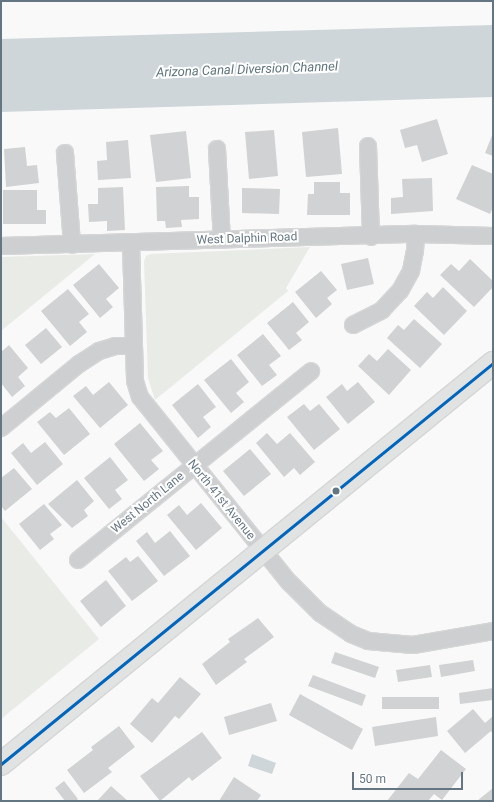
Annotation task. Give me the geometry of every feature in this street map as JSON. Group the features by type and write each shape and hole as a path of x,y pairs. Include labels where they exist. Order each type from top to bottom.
{"main road":[{"path":"1,764 493,363"}],"street":[{"path":"368,146 371,237"},
{"path":"217,150 222,240"},
{"path":"65,153 72,245"},
{"path":"353,325 382,310 400,291 411,271 416,234"},
{"name":"West Dalphin Road","path":"1,246 131,244 222,240 371,237 416,234 493,236"},
{"name":"North 41st Avenue","path":"131,244 135,381 140,397 193,466 263,550 320,614 351,634 368,642 414,645 493,631"},
{"path":"1,428 78,364 99,351 115,346 133,346"},
{"name":"West North Lane","path":"78,560 311,371"}],"shaded area":[{"path":"310,247 286,288 288,291 155,400 148,378 144,261 146,256 151,254"},
{"path":"95,254 1,331 1,257"},
{"path":"1,517 99,639 1,719"}],"water":[{"name":"Arizona Canal Diversion Channel","path":"493,25 493,97 1,112 1,39"},
{"path":"252,754 276,763 272,774 248,766"}],"building":[{"path":"437,119 448,154 422,162 417,145 405,148 400,130"},
{"path":"338,128 342,174 306,177 302,132"},
{"path":"274,130 278,176 249,179 245,132"},
{"path":"186,131 191,178 156,182 150,135"},
{"path":"493,133 493,156 485,153"},
{"path":"128,140 131,178 98,180 97,161 107,160 106,142"},
{"path":"25,147 27,166 37,165 39,183 6,187 4,149"},
{"path":"472,165 493,174 493,207 490,214 456,199"},
{"path":"432,178 433,211 391,214 391,198 403,197 402,179"},
{"path":"314,182 340,182 340,193 350,193 350,215 307,215 308,194 314,194"},
{"path":"189,186 189,197 199,197 199,219 181,220 182,227 166,228 165,221 157,221 156,187"},
{"path":"123,187 125,230 107,231 107,221 89,222 88,204 98,204 98,188"},
{"path":"242,188 280,189 279,214 242,213"},
{"path":"3,190 37,190 37,210 46,210 46,224 3,224"},
{"path":"368,258 374,284 347,290 341,264"},
{"path":"470,259 493,281 493,287 474,307 440,275 451,264 459,271"},
{"path":"99,264 119,288 106,299 113,307 100,318 73,285"},
{"path":"321,271 337,290 327,298 332,304 316,318 295,292"},
{"path":"443,287 467,311 444,335 414,306 427,292 433,298"},
{"path":"68,289 89,314 79,322 87,332 70,346 41,311"},
{"path":"293,302 309,322 296,333 302,340 289,350 267,323"},
{"path":"414,319 442,344 420,368 387,338 398,325 404,330"},
{"path":"46,328 62,347 41,364 25,345"},
{"path":"263,334 281,356 269,365 277,375 262,386 237,355"},
{"path":"9,345 28,368 18,377 25,386 12,397 1,383 1,352"},
{"path":"388,349 411,370 389,395 358,366 369,354 377,361"},
{"path":"231,359 249,382 236,393 244,402 231,413 204,380"},
{"path":"109,382 128,405 100,428 73,396 86,386 93,395"},
{"path":"358,382 375,402 348,424 326,397 342,384 347,391"},
{"path":"198,384 216,407 203,417 211,427 198,438 172,405"},
{"path":"304,404 310,411 319,404 340,429 314,450 287,417"},
{"path":"69,408 90,434 64,455 37,422 50,412 56,418"},
{"path":"140,423 163,451 151,460 159,469 144,481 114,444"},
{"path":"267,433 277,444 290,433 315,462 300,475 294,468 284,477 256,443"},
{"path":"45,442 63,464 37,485 11,453 23,443 31,453"},
{"path":"250,449 271,474 244,496 223,471"},
{"path":"110,457 128,480 115,490 122,499 109,509 84,478"},
{"path":"14,468 32,489 5,511 1,506 1,478"},
{"path":"77,480 94,501 84,510 88,516 72,528 48,504"},
{"path":"201,503 222,528 196,550 167,515 179,505 187,515"},
{"path":"44,504 62,525 50,534 54,539 40,550 19,524"},
{"path":"170,531 190,556 164,576 136,541 147,532 155,543"},
{"path":"138,556 158,581 132,601 108,571 126,557 130,562"},
{"path":"106,580 126,606 101,627 80,601"},
{"path":"258,618 274,637 244,659 247,662 216,685 202,664 230,642 228,639"},
{"path":"335,652 379,667 375,678 331,663"},
{"path":"473,660 475,671 441,677 439,665"},
{"path":"430,665 432,677 398,682 396,670"},
{"path":"313,675 366,695 362,706 308,686"},
{"path":"180,677 201,694 179,719 175,716 152,743 130,724 152,698 158,703"},
{"path":"493,688 493,700 460,704 459,693"},
{"path":"300,694 363,729 352,750 289,715"},
{"path":"382,697 439,697 439,709 382,709"},
{"path":"271,703 277,721 229,735 224,717"},
{"path":"473,709 485,723 493,716 493,734 491,731 465,753 447,731"},
{"path":"436,717 438,736 375,746 372,727"},
{"path":"119,726 135,747 108,768 112,772 84,793 67,770 93,750 91,747"},
{"path":"202,732 222,758 192,781 189,777 160,801 140,776"},
{"path":"441,750 466,769 442,800 434,794 428,801 387,801 409,773 418,779"},
{"path":"234,777 261,795 257,801 219,801"},
{"path":"64,781 78,799 76,801 65,801 55,788"},
{"path":"111,786 128,801 97,801"},
{"path":"493,788 493,801 477,801"}],"transit line":[{"path":"1,764 493,363"}]}
